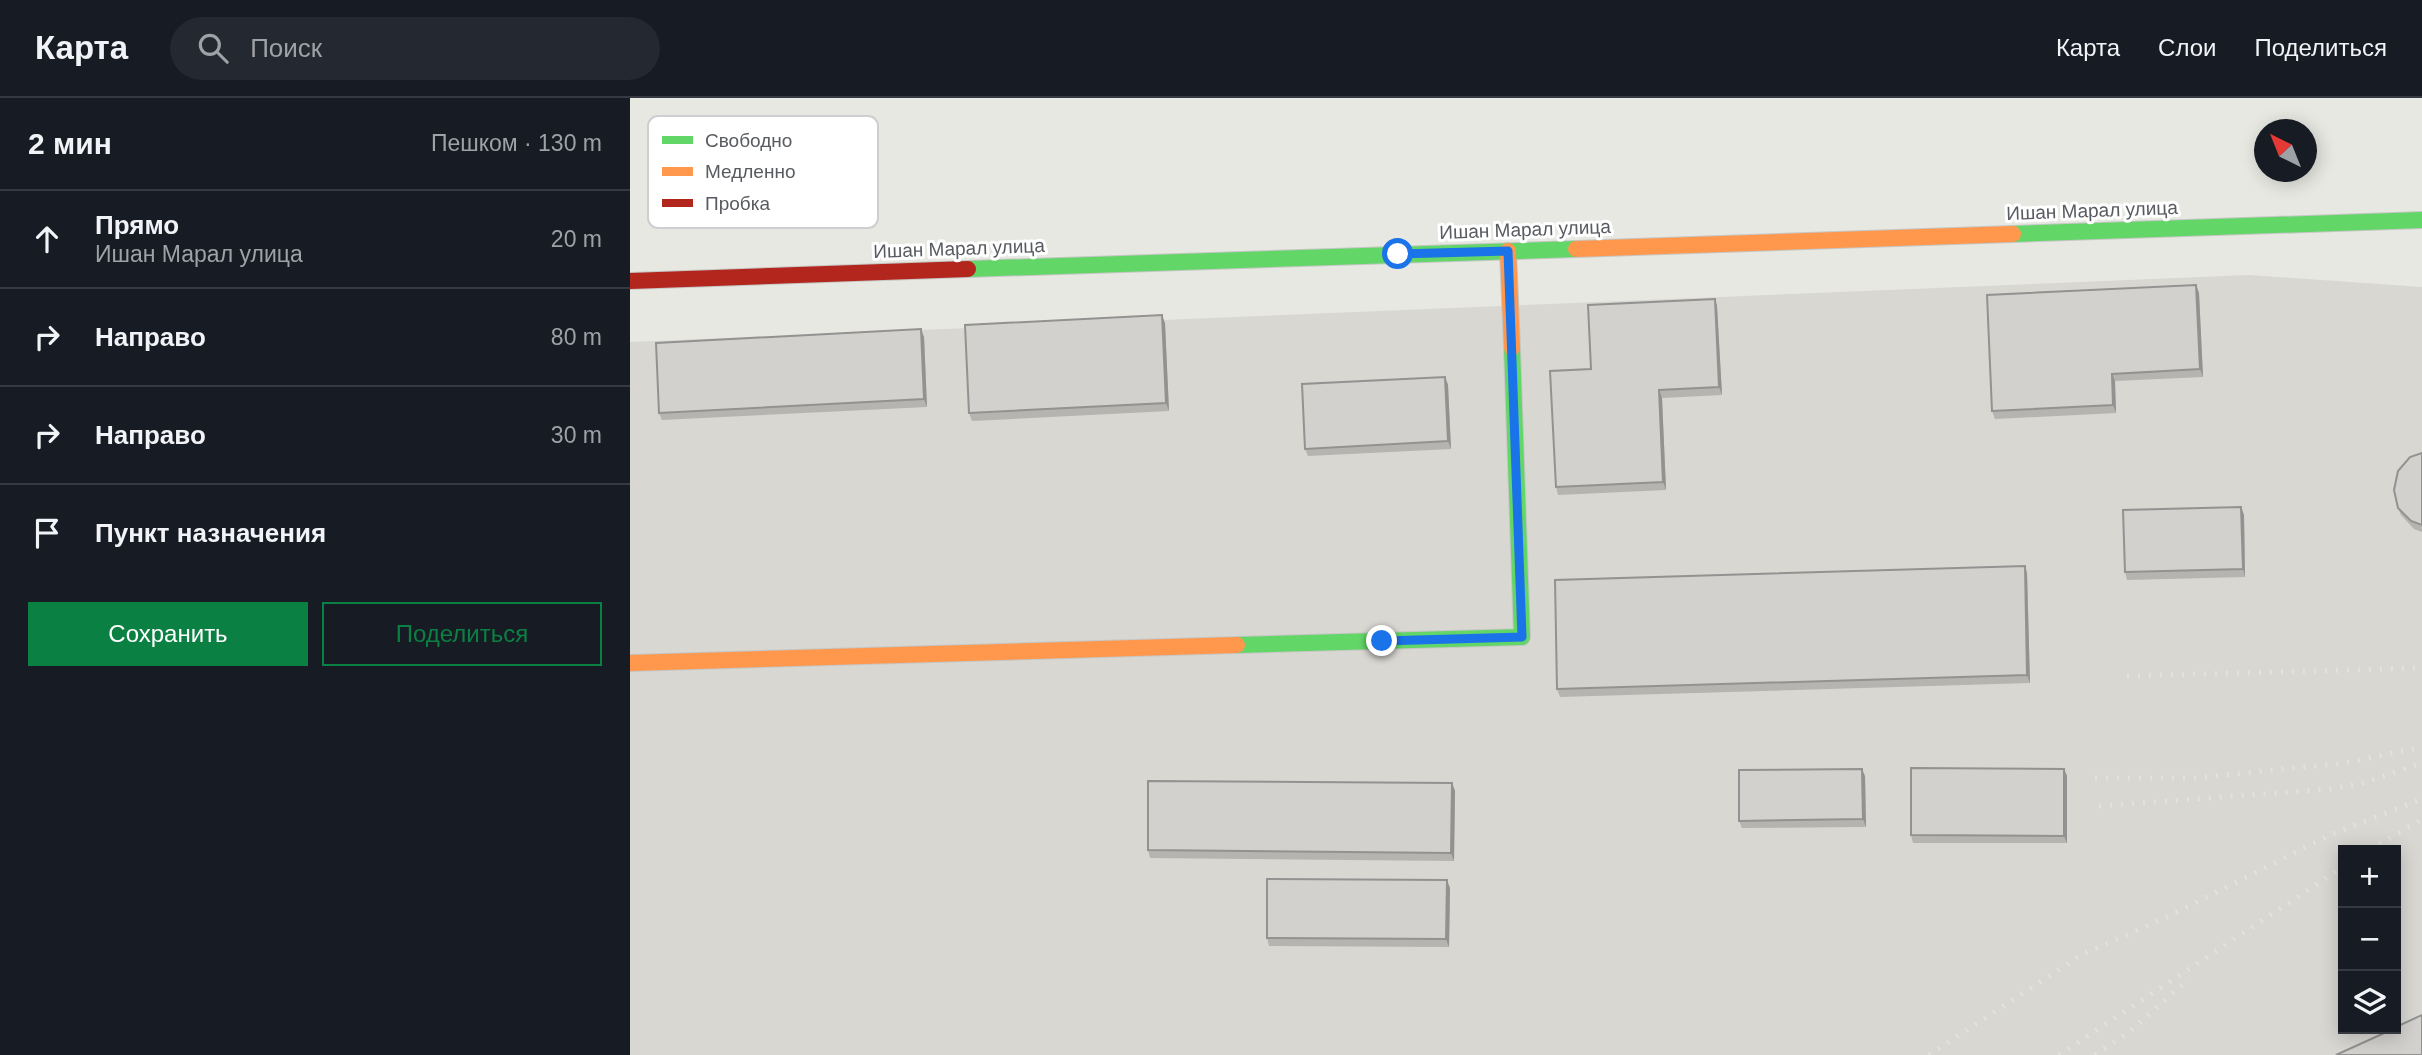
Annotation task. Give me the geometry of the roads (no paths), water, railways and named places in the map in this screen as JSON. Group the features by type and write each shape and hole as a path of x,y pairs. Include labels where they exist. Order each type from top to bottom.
{"main road":[{"name":"Ишан Марал улица","path":"630,281 2422,220"},
{"path":"630,663 1522,637 1508,251"}],"railway":[{"path":"2127,676 2422,668"},
{"path":"2095,778 2194,778 2345,763 2422,747"},
{"path":"2099,806 2331,789 2363,783 2422,763"},
{"path":"1929,1055 2081,955 2167,917 2330,835 2422,799"},
{"path":"2378,845 2422,819"},
{"path":"2059,1055 2338,870"},
{"path":"2095,1055 2128,1033 2189,979"}]}
